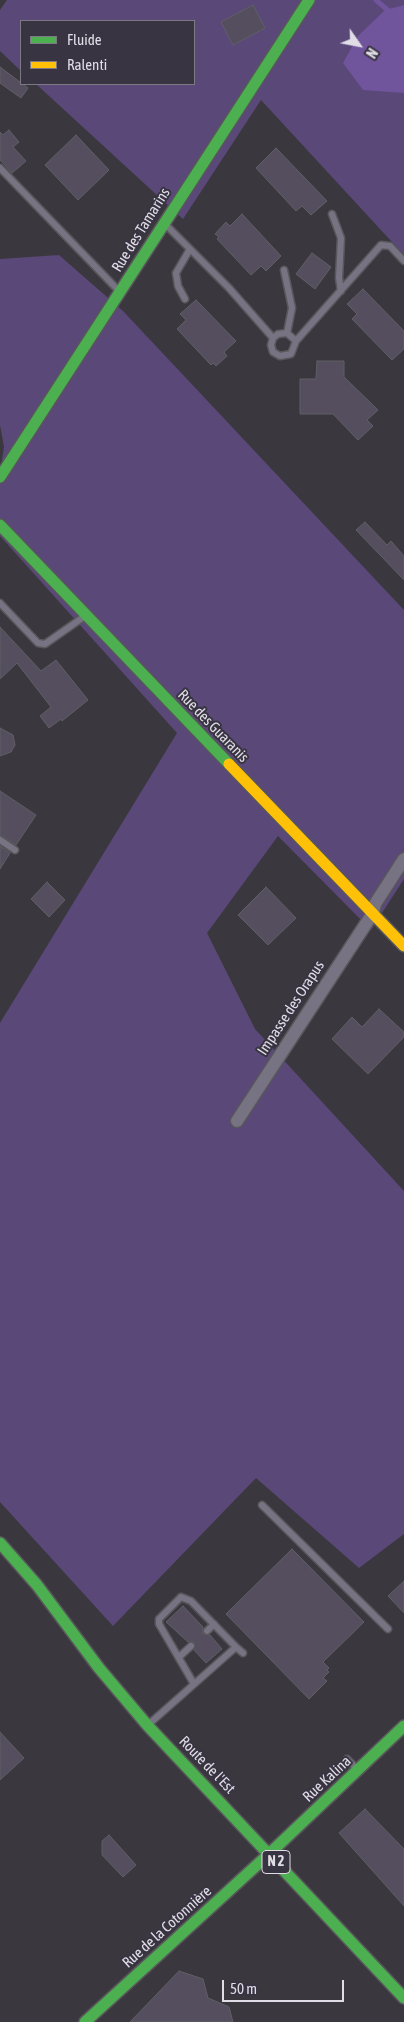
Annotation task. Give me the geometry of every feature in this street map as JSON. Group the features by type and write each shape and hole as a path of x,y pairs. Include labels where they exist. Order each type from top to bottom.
{"street":[{"name":"Rue des Tamarins","path":"0,477 309,0"},
{"name":"Rue des Guaranis","path":"0,526 404,946"},
{"name":"Impasse des Orapus","path":"237,1121 373,913 375,904 404,859"},
{"name":"Route de l'Est","path":"0,1543 37,1585 99,1668 148,1726 404,1998"},
{"name":"Rue Kalina","path":"269,1854 404,1726"},
{"name":"Rue de la Cotonnière","path":"85,2022 269,1854"}],"lane":[{"path":"0,168 119,292"},
{"path":"332,214 341,238 339,278 341,291"},
{"path":"163,223 190,249 273,338"},
{"path":"296,341 287,333 278,334 273,338 271,345 273,352 280,356 291,354 296,341 381,245 390,246 404,261"},
{"path":"185,299 178,286 176,273 190,249"},
{"path":"284,270 292,308 287,333"},
{"path":"0,603 38,643 45,644 86,616"},
{"path":"0,840 14,850"},
{"path":"262,1505 388,1629"},
{"path":"194,1684 159,1624 159,1619 181,1597 191,1601 243,1654"},
{"path":"206,1631 214,1624"},
{"path":"179,1657 191,1646"},
{"path":"148,1726 236,1647"},
{"path":"348,1759 358,1771"}],"shaded area":[{"path":"7,0 404,0 404,255 261,100 183,219 37,85 195,85 195,20 20,20 20,70 0,51 0,10"},
{"path":"404,5 404,93 363,90 343,63 358,36 385,10"},
{"path":"59,255 123,311 404,610 404,879 371,930 278,836 207,933 255,1029 404,1191 404,1534 359,1568 256,1478 113,1626 0,1502 0,1023 177,733 0,536 0,473 4,447 0,425 0,259"}],"building":[{"path":"253,5 265,28 233,45 221,22"},
{"path":"0,67 20,82 20,85 28,88 21,98 0,83"},
{"path":"9,130 19,142 13,147 26,161 12,173 0,160 0,132 3,135"},
{"path":"76,135 109,170 78,200 45,165"},
{"path":"276,148 327,201 311,215 302,206 296,211 256,168"},
{"path":"242,214 281,256 266,271 261,266 251,275 217,239 219,237 215,234 226,222 230,226"},
{"path":"312,253 331,267 315,289 296,274"},
{"path":"363,289 404,331 404,349 392,360 352,319 357,314 347,304"},
{"path":"196,300 236,341 224,352 227,356 216,366 213,363 211,365 177,329 186,320 180,314"},
{"path":"317,361 344,361 344,377 378,410 367,420 373,426 358,440 333,414 300,414 300,379 316,379"},
{"path":"365,522 387,545 391,541 404,556 404,580 356,530"},
{"path":"0,627 41,671 56,660 88,700 62,721 61,719 49,728 40,716 51,707 17,663 0,679"},
{"path":"0,728 13,735 15,745 11,752 0,756"},
{"path":"0,791 36,815 16,845 0,835"},
{"path":"0,846 10,853 0,869"},
{"path":"47,882 65,900 49,917 31,899"},
{"path":"266,887 296,918 268,945 238,915"},
{"path":"379,1009 404,1032 404,1037 368,1074 332,1039 352,1017 362,1027"},
{"path":"292,1549 364,1622 323,1662 329,1668 327,1670 329,1672 323,1678 327,1681 309,1699 226,1614"},
{"path":"404,1581 404,1613 388,1596"},
{"path":"183,1606 203,1627 203,1634 210,1635 222,1649 206,1663 194,1650 194,1642 188,1642 166,1622"},
{"path":"0,1732 24,1758 0,1780"},
{"path":"365,1809 404,1849 404,1906 339,1833"},
{"path":"109,1835 136,1865 123,1877 102,1855 102,1841"},
{"path":"179,1971 203,1979 208,1998 229,2007 233,2022 130,2022"}],"waterway":[{"path":"376,0 391,13"}],"traffic: fast":[{"path":"0,477 309,0"},
{"path":"0,525 229,764"},
{"path":"0,1543 37,1585 99,1668 148,1726 404,1998"},
{"path":"85,2022 269,1854 404,1726"}],"traffic: slow":[{"path":"229,764 404,946"}]}
